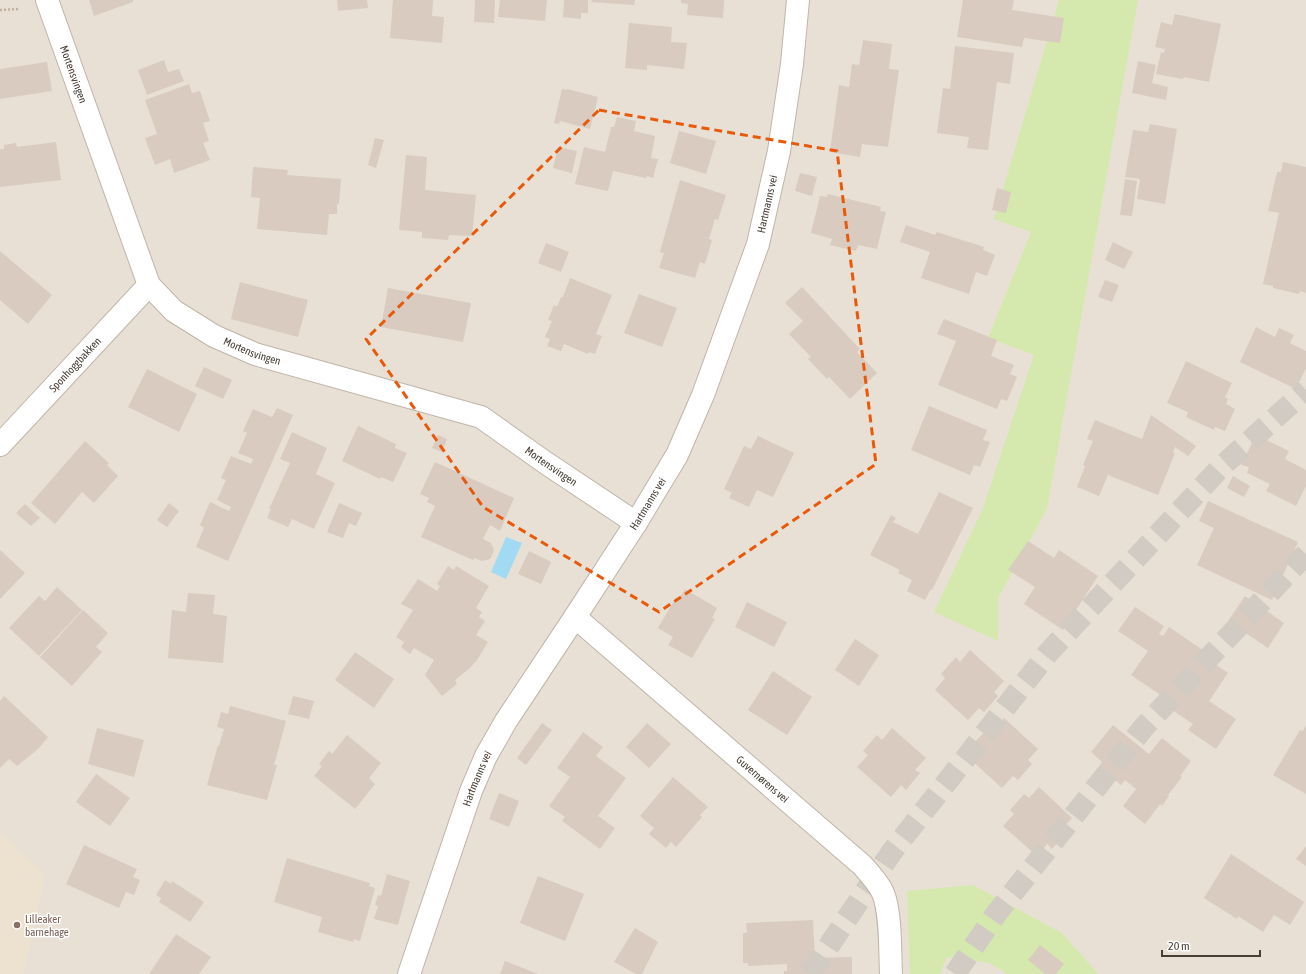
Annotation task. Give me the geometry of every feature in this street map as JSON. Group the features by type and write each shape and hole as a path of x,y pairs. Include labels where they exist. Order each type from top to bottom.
{"street":[{"name":"Mortensvingen","path":"47,0 149,285 174,311 214,336 255,354 481,417 546,463 636,523"},
{"name":"Hartmanns vei","path":"409,974 470,791 486,756 506,721 636,523 677,455 703,395 758,244 779,151 792,64 798,0"},
{"name":"Sponhoggbakken","path":"0,444 149,285"},
{"name":"Guvernørens vei","path":"575,617 862,865 876,880 883,894 887,910 891,974"}],"highlighted area":[{"path":"599,110 837,151 876,464 659,612 483,507 366,339"}],"shaded area":[{"path":"0,0 1306,0 1306,974 15,974 0,916"},
{"name":"Lilleaker barnehage","path":"0,832 45,875 23,974 0,974"}],"green space":[{"path":"1059,0 1138,0 1047,509 998,598 998,641 934,612 983,508 1034,355 988,338 1031,232 994,219"},
{"path":"973,885 1062,933 1098,974 1008,974 989,963 947,957 940,974 910,974 907,891"}],"water":[{"path":"506,537 522,543 506,579 491,572"}],"building":[{"path":"89,0 133,0 133,2 94,16"},
{"path":"337,0 367,0 368,8 338,11"},
{"path":"393,0 433,0 432,16 444,17 442,43 390,38"},
{"path":"475,0 495,0 494,23 474,22"},
{"path":"500,0 547,0 545,21 498,17"},
{"path":"564,0 588,0 588,13 581,13 581,19 563,17"},
{"path":"592,0 635,0 634,5 591,2"},
{"path":"681,0 724,0 723,18 687,15 688,4 681,3"},
{"path":"963,0 1014,0 1012,10 1064,18 1060,43 1024,38 1022,47 957,37"},
{"path":"1175,14 1221,24 1209,82 1184,77 1183,79 1156,74 1161,52 1164,53 1165,49 1155,47 1161,22 1172,25"},
{"path":"629,23 672,27 671,42 687,43 684,69 647,65 647,70 625,68"},
{"path":"863,40 892,44 889,69 899,70 888,147 862,144 860,157 830,152 839,85 849,87 852,64 859,65"},
{"path":"955,46 1014,53 1010,84 997,82 988,150 967,148 969,137 937,133 943,88 950,89"},
{"path":"164,60 168,72 179,69 184,81 147,95 138,70"},
{"path":"1138,61 1156,65 1152,83 1168,87 1166,100 1132,93"},
{"path":"47,62 52,91 0,99 0,69"},
{"path":"189,84 192,93 200,91 210,121 203,123 209,141 203,143 210,160 174,173 170,159 155,165 145,138 157,134 145,100"},
{"path":"562,89 598,97 590,129 560,121 559,124 554,123"},
{"path":"617,117 636,121 634,131 655,136 651,158 658,159 653,178 647,176 646,178 613,171 608,191 575,184 584,147 605,152 611,127 614,127"},
{"path":"1150,124 1177,129 1165,204 1137,199 1140,179 1125,177 1133,130 1148,132"},
{"path":"679,131 716,141 706,174 670,163"},
{"path":"375,138 384,140 376,168 368,165"},
{"path":"56,142 61,180 0,187 0,149 4,149 4,145 16,143 17,147"},
{"path":"558,147 577,151 572,173 553,168"},
{"path":"406,155 427,157 425,190 476,195 472,236 449,235 448,240 422,238 422,232 399,230"},
{"path":"1283,162 1306,167 1306,293 1300,291 1299,294 1263,284 1279,213 1268,211 1277,172 1281,172"},
{"path":"253,167 288,170 287,175 341,179 337,214 329,214 327,235 257,229 260,198 251,197"},
{"path":"800,173 817,177 812,196 795,191"},
{"path":"1125,179 1137,181 1132,216 1120,215"},
{"path":"680,180 726,195 718,220 715,219 709,239 712,240 705,264 700,262 695,278 659,268 664,253 660,252"},
{"path":"997,188 1011,192 1006,213 992,210"},
{"path":"828,194 881,207 880,211 886,212 877,249 858,245 856,251 830,245 832,239 811,233 820,196 827,197"},
{"path":"906,225 935,235 937,232 984,247 983,250 995,255 987,276 976,272 969,294 921,278 930,252 900,242"},
{"path":"1113,242 1133,252 1124,269 1105,260"},
{"path":"546,243 569,252 561,272 538,263"},
{"path":"0,251 52,295 28,324 0,300"},
{"path":"570,278 612,295 596,334 602,336 595,354 589,352 588,354 564,344 561,351 547,346 550,339 545,337 552,321 548,320 554,305 557,307 561,297 563,297"},
{"path":"1105,280 1119,285 1112,302 1098,297"},
{"path":"240,282 308,300 298,337 231,319"},
{"path":"802,287 860,349 857,352 877,373 850,399 829,377 827,379 808,359 811,357 789,334 803,321 785,303"},
{"path":"388,288 471,303 463,342 381,327"},
{"path":"639,294 677,308 662,347 624,333"},
{"path":"944,319 997,340 991,356 1014,365 1010,374 1017,377 1007,401 1001,399 997,409 938,385 956,341 937,334"},
{"path":"1256,327 1275,337 1279,328 1294,335 1290,343 1306,351 1306,368 1296,389 1240,362"},
{"path":"1186,361 1232,383 1225,397 1228,399 1226,404 1235,409 1225,431 1215,427 1214,430 1186,417 1188,412 1167,403"},
{"path":"204,367 232,380 223,399 195,386"},
{"path":"147,369 197,394 179,432 128,407"},
{"path":"929,406 987,430 983,440 990,442 980,467 974,465 970,475 911,450"},
{"path":"277,408 293,415 228,561 196,547 204,528 200,525 210,502 229,511 231,507 217,500 226,480 221,478 231,456 251,464 253,459 238,453 247,433 243,431 253,409 272,417"},
{"path":"1151,415 1196,446 1188,456 1175,447 1173,452 1175,453 1158,495 1108,475 1099,496 1077,487 1085,466 1083,465 1093,441 1087,439 1095,420 1142,439"},
{"path":"358,426 396,444 395,448 407,453 393,482 381,477 380,479 342,461"},
{"path":"292,432 327,448 316,474 335,483 314,529 292,519 288,527 267,518 271,509 269,509 290,463 280,459"},
{"path":"438,435 447,439 442,452 432,448"},
{"path":"1256,435 1289,451 1285,459 1306,470 1306,486 1296,506 1266,491 1270,484 1247,473 1249,467 1241,465"},
{"path":"758,436 794,453 773,497 757,490 749,507 729,498 732,493 724,489 744,446 751,449"},
{"path":"85,441 109,463 107,465 118,476 94,503 82,492 55,524 31,503"},
{"path":"435,462 514,498 500,531 490,525 483,539 491,543 494,550 490,559 482,561 474,558 473,560 421,537 435,506 427,502 429,498 420,494"},
{"path":"1233,476 1250,486 1244,497 1227,488"},
{"path":"939,492 973,508 932,590 931,589 925,600 907,591 912,580 898,573 900,570 870,555 891,515 896,518 893,522 918,534"},
{"path":"1208,501 1298,542 1272,600 1197,565 1214,528 1199,521"},
{"path":"169,503 179,511 167,527 157,520"},
{"path":"339,503 362,513 356,526 349,523 343,538 327,532"},
{"path":"25,504 40,518 31,526 16,513"},
{"path":"1028,541 1054,558 1059,550 1098,576 1063,630 1024,604 1035,587 1008,570"},
{"path":"0,550 25,573 0,599"},
{"path":"529,551 551,562 541,584 518,574"},
{"path":"448,566 454,570 456,566 489,586 476,608 482,612 479,617 485,621 476,635 488,642 477,660 470,668 455,680 457,684 442,696 425,675 434,660 414,648 410,654 401,647 404,642 396,637 413,610 401,604 418,579 437,591 440,586 437,584"},
{"path":"57,587 82,610 39,656 9,628 39,596 45,601"},
{"path":"685,589 717,608 712,618 715,619 692,658 668,645 673,637 658,628 676,597 679,599"},
{"path":"188,593 215,595 213,614 227,616 223,663 168,658 172,610 186,612"},
{"path":"1245,596 1284,623 1268,648 1228,621"},
{"path":"747,602 787,622 774,647 735,627"},
{"path":"1135,607 1164,626 1159,634 1163,636 1169,627 1213,657 1210,661 1228,673 1209,701 1236,719 1216,749 1188,730 1193,724 1159,701 1162,696 1131,675 1148,651 1118,631"},
{"path":"83,610 108,633 96,647 102,652 72,686 40,657"},
{"path":"855,639 879,655 859,686 835,670"},
{"path":"970,650 1004,681 994,692 998,696 984,712 979,708 968,720 935,690 945,678 941,674 956,657 960,662"},
{"path":"355,652 394,679 374,708 335,680"},
{"path":"773,671 812,697 787,735 748,710"},
{"path":"4,696 48,737 38,749 17,766 9,759 0,768 0,701"},
{"path":"293,696 314,701 309,719 288,714"},
{"path":"230,706 286,721 274,765 277,765 267,800 207,785 224,729 217,727 221,712 228,714"},
{"path":"1004,718 1038,749 1028,760 1032,764 1018,780 1013,776 1002,788 969,758 980,746 975,742 989,727 993,730"},
{"path":"542,723 552,730 526,765 517,758"},
{"path":"647,723 671,744 649,768 626,747"},
{"path":"1113,725 1149,754 1162,738 1191,761 1162,806 1160,804 1145,824 1123,806 1136,789 1125,780 1121,785 1099,767 1102,762 1091,752"},
{"path":"1306,725 1306,794 1273,775 1300,730 1303,731"},
{"path":"97,728 144,740 134,777 88,764"},
{"path":"892,728 926,758 915,770 920,773 906,790 901,785 891,797 857,767 868,755 863,751 877,735 882,740"},
{"path":"583,732 603,747 596,756 626,778 598,816 615,828 600,849 562,821 565,817 549,806 570,777 557,768"},
{"path":"347,735 381,763 369,778 375,784 355,809 314,776 322,766 319,764 329,751 332,754"},
{"path":"96,774 130,798 110,826 76,802"},
{"path":"673,777 708,807 700,815 702,817 676,847 671,842 666,848 649,834 654,828 640,816"},
{"path":"1039,787 1072,818 1062,829 1067,832 1052,849 1047,844 1037,856 1003,826 1014,814 1010,810 1024,794 1029,798"},
{"path":"499,793 519,801 509,827 489,819"},
{"path":"84,845 137,869 133,877 140,880 134,895 126,892 119,908 66,884"},
{"path":"1306,846 1306,866 1296,859"},
{"path":"1231,854 1304,902 1290,925 1274,915 1263,932 1238,916 1237,919 1204,898"},
{"path":"287,858 370,883 369,886 375,888 360,941 354,939 353,942 318,932 322,917 274,902"},
{"path":"387,874 410,881 398,925 374,919 378,906 375,905 378,895 381,896"},
{"path":"538,876 584,894 565,941 520,923"},
{"path":"165,880 171,884 172,881 204,902 190,922 159,902 161,898 156,895"},
{"path":"813,920 815,958 852,957 852,974 784,974 784,971 787,971 787,964 748,966 748,963 743,963 743,933 747,933 746,923"},
{"path":"635,928 658,942 642,974 636,974 614,962"},
{"path":"176,934 211,957 199,974 149,974"},
{"path":"1040,945 1064,964 1056,974 1045,974 1028,960"},
{"path":"505,961 538,974 500,974"}],"tunnel":[{"path":"810,974 891,853 1049,652 1220,468 1306,390"},
{"path":"955,974 996,914 1144,727 1306,554"}],"place":[{"name":"Lilleaker barnehage","path":"17,925"}]}
